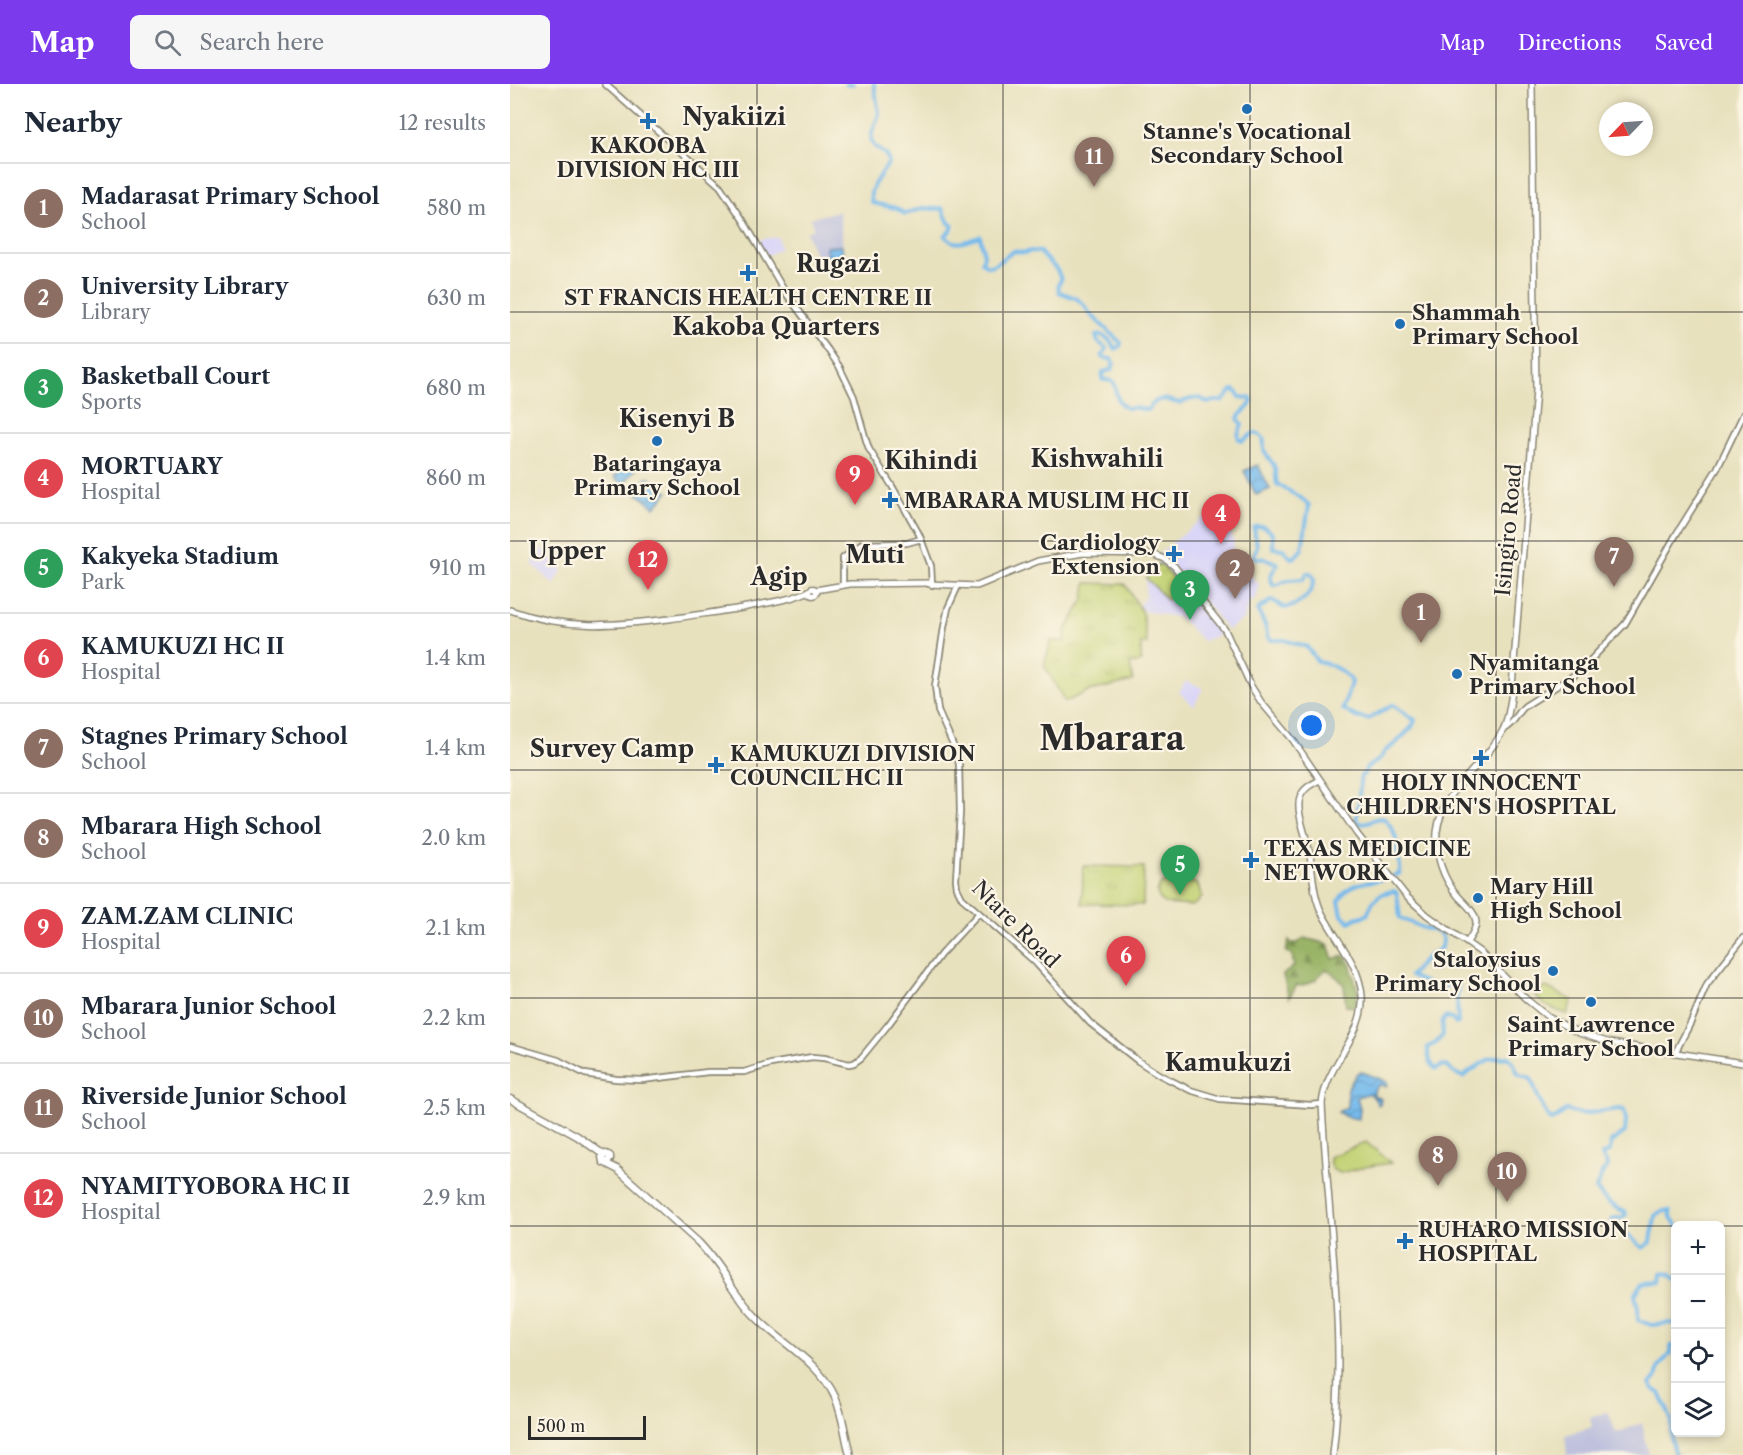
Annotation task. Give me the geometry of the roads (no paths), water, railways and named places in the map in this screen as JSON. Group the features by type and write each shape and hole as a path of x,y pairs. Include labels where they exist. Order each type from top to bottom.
{"highway":[{"path":"510,1101 577,1136 606,1159 698,1242 754,1315 816,1368 839,1405 851,1455"}],"main road":[{"path":"605,84 705,173 724,193 784,292 817,334 838,366 858,406 869,449 921,539 932,566 931,584"},
{"name":"Isingiro Road","path":"1467,942 1474,931 1475,919 1471,910 1450,885 1442,868 1438,851 1438,829 1450,795 1492,747 1504,729 1511,699 1536,390 1532,84"},
{"path":"1504,729 1512,723 1525,706 1579,672 1625,624 1717,469 1743,415"},
{"path":"843,585 843,558 860,544 907,543 921,539"},
{"path":"931,584 958,586 986,583 1038,561 1083,553 1153,554 1165,559 1174,566 1221,625 1258,698 1293,740 1318,781 1387,872 1418,907 1467,942 1493,964 1538,1009 1556,1022 1605,1042 1743,1063"},
{"path":"510,610 565,624 610,626 731,610 843,585 968,585"},
{"name":"Ntare Road","path":"958,586 948,609 944,627 935,696 942,724 956,752 959,764 960,812 955,865 957,888 962,898 1034,961 1090,1023 1131,1056 1160,1075 1192,1091 1220,1099 1242,1102 1322,1104"},
{"path":"1318,781 1314,781 1304,789 1298,798 1298,809 1310,855 1312,881 1318,903 1328,924 1353,964 1362,995 1358,1025 1327,1082 1322,1104 1337,1325 1338,1378 1333,1455"},
{"path":"510,1046 558,1060 585,1074 622,1080 744,1072 771,1064 812,1058 854,1063 861,1058 941,954 978,914"},
{"path":"1675,1053 1707,984 1743,938"}],"water":[{"path":"842,246 844,273 829,274 826,247"},
{"path":"628,461 637,468 623,484 614,477"},
{"path":"1258,465 1270,489 1256,495 1244,471"},
{"path":"648,477 668,492 655,507 635,492"},
{"path":"1362,1072 1387,1083 1386,1087 1380,1084 1374,1090 1374,1096 1381,1099 1380,1104 1377,1105 1370,1093 1357,1097 1360,1108 1359,1119 1346,1117 1338,1112 1347,1107 1348,1088 1357,1073"}],"waterway":[{"path":"846,84 853,84"},
{"path":"874,84 879,114 871,141 886,155 889,162 873,187 872,203 896,208 905,214 923,208 942,208 949,223 953,225 945,236 957,243 980,236 984,255 982,262 987,266 994,265 1014,251 1040,252 1059,275 1061,280 1058,285 1059,292 1076,298 1121,343 1116,349 1108,339 1101,335 1096,336 1098,342 1106,348 1102,356 1111,359 1114,364 1111,370 1103,372 1102,378 1113,382 1118,400 1126,408 1147,410 1156,401 1163,399 1179,403 1200,398 1208,403 1223,401 1232,390 1235,390 1240,397 1252,400 1238,418 1242,425 1238,435 1239,439 1242,441 1254,433 1261,436 1264,440 1265,452 1274,467 1277,484 1309,505 1302,549 1294,558 1291,558 1283,549 1273,548 1273,535 1262,526 1254,528 1257,546 1254,556 1278,564 1270,576 1273,585 1303,579 1307,573 1314,578 1308,594 1295,605 1284,608 1272,600 1259,609 1268,637 1271,640 1284,640 1307,647 1318,662 1340,670 1349,678 1351,683 1343,709 1356,717 1368,719 1393,705 1415,720 1412,727 1385,751 1379,760 1367,767 1361,776 1356,814 1357,822 1362,824 1379,818 1385,819 1389,824 1395,836 1400,873 1351,887 1339,901 1342,915 1350,922 1367,915 1377,898 1384,893 1395,891 1400,918 1423,928 1437,931 1443,940 1440,949 1427,957 1410,976 1440,989 1451,983 1458,984 1458,1023 1445,1017 1442,1023 1443,1035 1436,1043 1428,1047 1429,1059 1434,1067 1436,1069 1443,1065 1447,1066 1463,1077 1490,1059 1508,1057 1518,1074 1531,1078 1551,1120 1566,1110 1581,1114 1624,1110 1625,1132 1611,1142 1610,1151 1602,1155 1608,1167 1602,1173 1596,1189 1626,1214 1622,1218 1614,1218 1612,1226 1643,1248 1651,1242 1655,1216 1664,1211 1670,1211 1674,1221"},
{"path":"1671,1276 1664,1273 1661,1282 1644,1283 1635,1295 1638,1320 1651,1325 1671,1323"},
{"path":"1671,1352 1659,1367 1656,1377 1650,1384 1660,1393 1671,1419 1671,1441 1675,1455"}],"place":[{"name":"Stanne's Vocational Secondary School","path":"1247,109"},
{"name":"KAKOOBA DIVISION HC III","path":"648,121"},
{"name":"Riverside Junior School","path":"1094,187"},
{"name":"ST FRANCIS HEALTH CENTRE II","path":"748,273"},
{"name":"Shammah Primary School","path":"1400,324"},
{"name":"Bataringaya Primary School","path":"657,441"},
{"name":"MBARARA MUSLIM HC II","path":"890,500"},
{"name":"ZAM.ZAM CLINIC","path":"855,505"},
{"name":"MORTUARY","path":"1221,544"},
{"name":"Cardiology Extension","path":"1174,554"},
{"name":"Stagnes Primary School","path":"1614,587"},
{"name":"NYAMITYOBORA HC II","path":"648,590"},
{"name":"University Library","path":"1235,599"},
{"name":"Basketball Court","path":"1190,620"},
{"name":"Madarasat Primary School","path":"1421,643"},
{"name":"Nyamitanga Primary School","path":"1457,674"},
{"name":"HOLY INNOCENT CHILDREN'S HOSPITAL","path":"1481,758"},
{"name":"KAMUKUZI DIVISION COUNCIL HC II","path":"716,765"},
{"name":"TEXAS MEDICINE NETWORK","path":"1251,860"},
{"name":"Kakyeka Stadium","path":"1180,895"},
{"name":"Mary Hill High School","path":"1478,898"},
{"name":"Staloysius Primary School","path":"1553,971"},
{"name":"KAMUKUZI HC II","path":"1126,986"},
{"name":"Saint Lawrence Primary School","path":"1591,1002"},
{"name":"Mbarara High School","path":"1438,1186"},
{"name":"Mbarara Junior School","path":"1507,1202"},
{"name":"RUHARO MISSION HOSPITAL","path":"1405,1241"}],"district":[{"name":"Nyakiizi","path":"734,116"},
{"name":"Rugazi","path":"838,263"},
{"name":"Kakoba Quarters","path":"776,326"},
{"name":"Kisenyi B","path":"677,418"},
{"name":"Kishwahili","path":"1097,458"},
{"name":"Kihindi","path":"931,460"},
{"name":"Upper","path":"567,550"},
{"name":"Muti","path":"875,554"},
{"name":"Agip","path":"779,576"},
{"name":"Mbarara","path":"1112,738"},
{"name":"Survey Camp","path":"612,748"},
{"name":"Kamukuzi","path":"1228,1062"}]}
